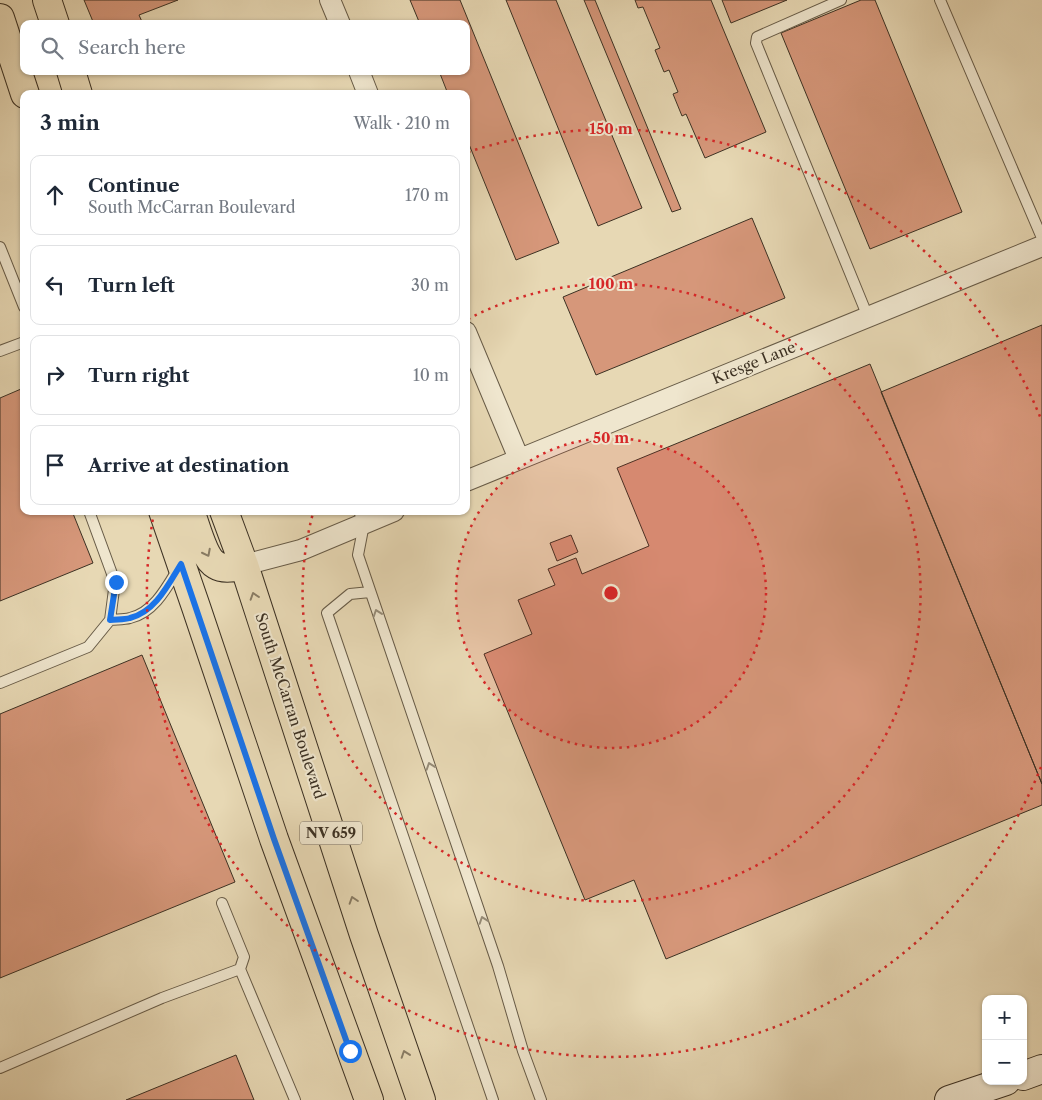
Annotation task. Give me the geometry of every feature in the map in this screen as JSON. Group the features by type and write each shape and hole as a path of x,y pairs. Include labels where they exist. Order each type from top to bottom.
{"main road":[{"path":"47,0 54,20"},
{"path":"0,18 23,90"},
{"path":"72,75 77,90"},
{"name":"NV 659","path":"163,515 274,839 368,1098"},
{"path":"192,515 209,559 216,566 244,565"},
{"name":"South McCarran Boulevard","path":"225,515 244,565 364,935 421,1100"},
{"path":"1027,1075 1042,1069"},
{"path":"949,1100 995,1085"},
{"path":"982,1100 1002,1085"}],"street":[{"path":"330,0 338,20"},
{"path":"361,75 366,90"},
{"name":"Kresge Lane","path":"470,479 1042,246"},
{"path":"470,342 519,459"},
{"path":"244,565 300,550 361,518 375,515"}],"lane":[{"path":"842,0 756,37 756,43 868,317"},
{"path":"940,0 1042,238"},
{"path":"0,246 20,296"},
{"path":"0,352 20,344"},
{"path":"0,683 88,647 110,620 116,582 91,515"},
{"path":"361,518 358,555 498,966 523,1051 541,1100"},
{"path":"110,620 129,618 146,612 165,591 181,564"},
{"path":"370,592 350,594 328,613 493,1100"},
{"path":"222,903 244,957 240,969 295,1100"},
{"path":"0,1068 162,998 240,969"}],"building":[{"path":"84,0 178,0 139,15 141,20 92,20"},
{"path":"410,0 460,0 468,20 418,20"},
{"path":"506,0 556,0 642,208 598,226"},
{"path":"584,0 595,0 681,209 672,212"},
{"path":"635,0 711,0 766,132 705,158 686,114 682,116 673,94 678,92 669,70 664,72 655,50 660,48 643,7 638,8"},
{"path":"722,0 787,0 731,23"},
{"path":"861,0 875,0 962,212 870,249 781,33"},
{"path":"470,25 559,243 516,260 470,147 470,90 446,90 441,75 470,75"},
{"path":"752,218 785,298 596,375 563,297"},
{"path":"1042,325 1042,784 881,392"},
{"path":"870,364 1042,784 1042,805 666,959 634,880 585,900 484,654 532,634 518,600 555,585 548,569 576,558 582,574 649,546 617,468"},
{"path":"20,389 20,515 74,515 93,563 0,601 0,398"},
{"path":"571,535 578,552 557,561 550,543"},
{"path":"142,655 235,882 0,978 0,714"},
{"path":"236,1055 254,1100 126,1100"}],"route":[{"path":"116,582 110,620 129,618 146,612 165,591 181,564 274,839 350,1051"}]}
